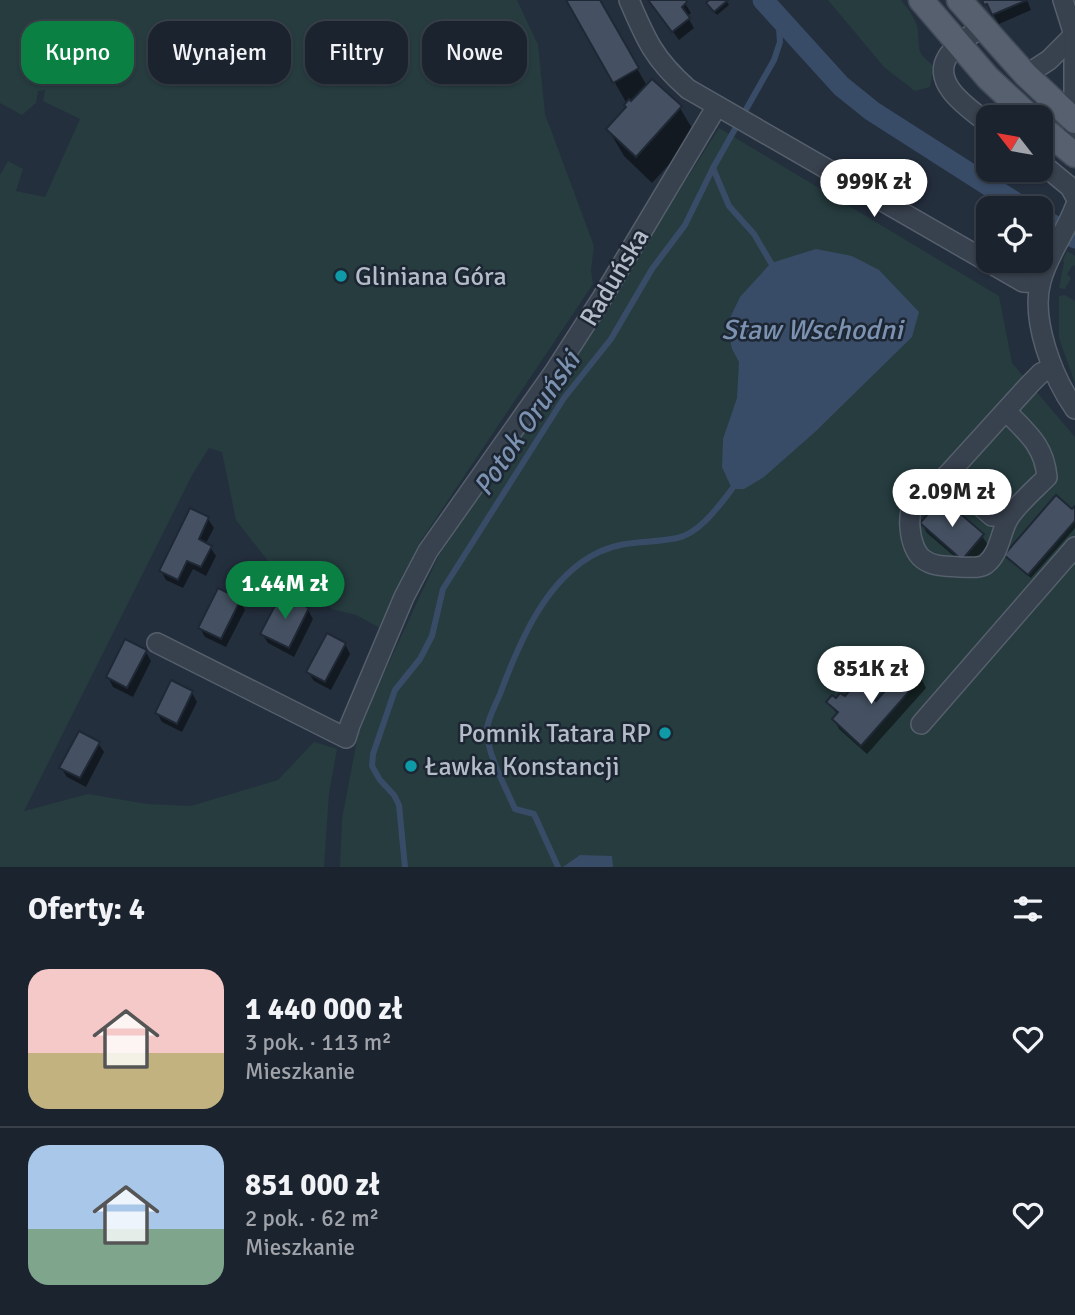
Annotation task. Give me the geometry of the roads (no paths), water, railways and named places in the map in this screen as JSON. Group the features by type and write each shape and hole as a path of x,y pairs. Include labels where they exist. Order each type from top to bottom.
{"main road":[{"path":"921,0 988,78 1017,105"},
{"path":"959,0 1026,75 1074,120"},
{"path":"1054,138 1073,154"}],"street":[{"path":"629,0 645,37 660,62 688,89 1023,282 1040,283"},
{"path":"1063,0 1074,36 1073,154"},
{"path":"976,113 957,97 943,76 948,56 981,27"},
{"path":"1026,75 1049,60 1074,36"},
{"name":"Raduńska","path":"157,643 346,738 404,597 428,551 555,370 724,110"},
{"path":"1054,174 1070,187 1074,206 1040,283 1039,320 1052,368 1075,409"},
{"path":"1006,411 1032,438 1045,459 1047,477 1008,517 1001,540 989,561 982,566 935,565 925,561 916,553 912,543 911,506 916,496 926,487 941,482 946,476 1041,373 1052,368"},
{"path":"946,476 992,516 1008,517"},
{"path":"920,724 1075,547"}],"water":[{"name":"Staw Wschodni","path":"816,249 852,256 879,270 919,312 912,337 816,431 764,477 744,489 732,489 722,467 723,439 737,398 739,362 732,349 727,324 740,297 771,263"},
{"path":"580,855 612,856 613,867 563,867"}],"waterway":[{"path":"763,0 841,86 872,111 1005,196"},
{"name":"Potok Oruński","path":"405,867 399,805 372,766 373,754 395,690 420,659 432,636 443,589 564,398 611,339 652,269 685,225 713,168 774,60 780,42 778,15"},
{"path":"713,168 729,206 754,234 771,263"},
{"path":"1053,225 1075,238"},
{"path":"558,867 534,814 515,809 497,770 488,738 489,720 516,654 549,594 580,563 619,545 667,540 685,535 708,518 732,489"}],"place":[{"name":"Gliniana Góra","path":"341,276"},
{"name":"Pomnik Tatara RP","path":"665,733"},
{"name":"Ławka Konstancji","path":"411,766"}]}
